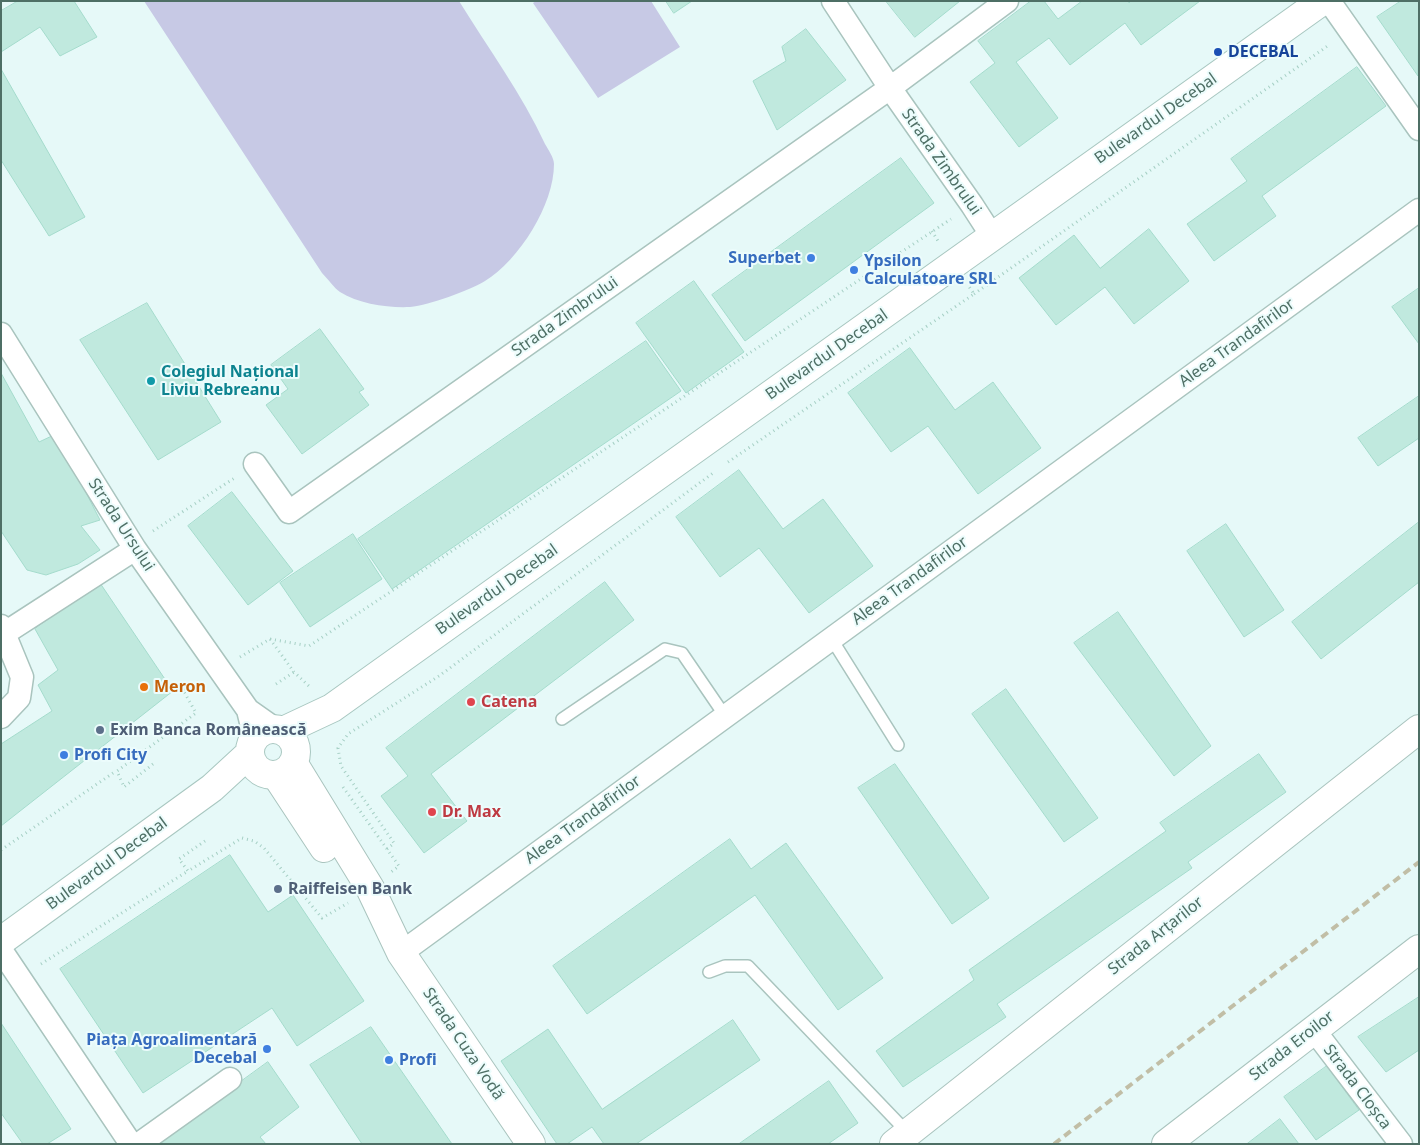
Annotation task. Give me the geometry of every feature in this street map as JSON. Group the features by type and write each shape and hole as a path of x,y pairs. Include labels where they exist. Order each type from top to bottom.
{"street":[{"name":"Strada Zimbrului","path":"833,1 890,88 972,204 992,236"},
{"path":"890,88 1007,1"},
{"name":"Bulevardul Decebal","path":"1,941 212,788 274,752 332,708 1322,1"},
{"path":"1330,1 1419,129"},
{"name":"Strada Zimbrului","path":"255,464 289,512 890,88"},
{"name":"Aleea Trandafirilor","path":"398,948 725,716 1419,210"},
{"name":"Strada Ursului","path":"1,334 134,547 248,710 274,752"},
{"path":"1,717 19,698 22,678 3,629 134,547"},
{"name":"Strada Arțarilor","path":"901,1138 1419,729"},
{"name":"Strada Cuza Vodă","path":"274,752 358,898 398,948 531,1144"},
{"name":"Strada Cuza Vodă","path":"274,752 370,888 398,948"},
{"name":"Strada Eroilor","path":"1166,1144 1419,949"},
{"path":"1,950 131,1144"},
{"name":"Strada Cloșca","path":"1314,1030 1401,1144"},
{"path":"139,1144 230,1079"}],"lane":[{"path":"831,638 898,745"},
{"path":"562,719 665,649 682,652 725,716"},
{"path":"709,972 725,966 748,966 901,1138"}],"path":[{"path":"341,784 387,849 394,843 341,766 338,748 348,734 439,676 720,467 974,294 1350,30"},
{"path":"1,850 117,771 196,713 183,690 270,639 309,646 972,204"},
{"path":"954,265 974,294"},
{"path":"134,547 255,464"},
{"path":"270,639 294,672 276,684"},
{"path":"117,771 124,787 153,764"},
{"path":"20,978 242,838 254,841 264,848 322,918 358,898"},
{"path":"188,871 179,859 205,841"}],"shaded area":[{"path":"144,1 459,1 515,89 553,159 552,180 548,197 532,230 522,246 498,272 478,285 438,301 418,306 392,307 356,300 340,292 322,273"},
{"path":"536,1 651,1 680,47 598,98 533,3"}],"building":[{"path":"18,1 74,1 97,37 60,56 40,27 1,52 1,11"},
{"path":"666,1 692,1 674,13"},
{"path":"886,1 960,1 915,37"},
{"path":"1031,1 1044,1 1058,19 1082,1 1128,1 1129,3 1131,1 1200,1 1141,45 1125,23 1070,65 1049,38 1016,62 1058,118 1019,147 970,82 995,63 978,41"},
{"path":"1401,1 1419,1 1418,76 1377,17"},
{"path":"806,29 846,80 777,130 753,81 786,61 782,47"},
{"path":"1357,67 1386,106 1262,196 1276,216 1214,261 1187,224 1247,181 1231,159"},
{"path":"1,69 85,217 49,236 1,160"},
{"path":"901,158 934,203 745,341 712,295"},
{"path":"1149,229 1189,281 1134,324 1105,287 1056,325 1019,278 1074,235 1100,268"},
{"path":"694,281 744,352 686,393 636,323"},
{"path":"1419,288 1419,344 1392,307"},
{"name":"Colegiul Național Liviu Rebreanu","path":"147,303 221,422 158,460 80,340"},
{"name":"Colegiul Național Liviu Rebreanu","path":"320,329 364,389 359,392 369,405 302,454 266,405 288,389 271,365"},
{"path":"646,341 681,391 392,589 358,539"},
{"path":"910,348 955,410 993,382 1041,448 978,494 928,426 891,452 848,393"},
{"path":"1,373 39,442 56,434 100,520 81,526 100,550 78,564 46,575 27,570 1,531"},
{"path":"1419,396 1419,438 1378,466 1358,438"},
{"path":"739,470 783,529 823,499 873,566 809,613 759,548 720,577 676,517"},
{"path":"232,492 293,571 248,605 188,526"},
{"path":"1419,522 1419,582 1321,659 1292,622"},
{"path":"1226,524 1284,610 1244,637 1187,551"},
{"path":"353,534 382,579 310,627 280,583"},
{"path":"605,582 634,620 431,774 467,821 424,853 381,796 408,776 386,748"},
{"path":"100,583 173,691 1,826 1,744 52,711 38,685 58,670 35,629"},
{"path":"1118,612 1211,746 1174,776 1074,643"},
{"path":"1006,689 1098,818 1064,842 972,714"},
{"path":"1259,754 1286,792 1188,862 1192,868 997,1004 1006,1017 903,1087 876,1051 974,980 969,970 1166,831 1160,823"},
{"path":"895,764 989,898 952,924 858,788"},
{"path":"730,839 751,869 786,843 883,978 838,1010 755,895 587,1014 553,966"},
{"path":"230,855 268,912 293,895 364,1001 297,1046 272,1008 143,1093 60,969"},
{"path":"1419,997 1419,1050 1386,1072 1358,1037"},
{"path":"733,1020 760,1060 636,1144 604,1144 592,1127 567,1144 557,1144 501,1061 548,1029 602,1109"},
{"path":"1,1023 71,1129 47,1144 23,1144 1,1113"},
{"path":"371,1027 452,1144 362,1144 310,1065"},
{"path":"268,1062 299,1107 260,1137 266,1144 159,1144 158,1142"},
{"path":"1327,1066 1359,1110 1316,1140 1284,1097"},
{"path":"829,1081 858,1123 828,1144 739,1144"},
{"path":"1280,1119 1299,1144 1247,1144"}],"railway":[{"path":"1054,1144 1419,862"}],"place":[{"name":"DECEBAL","path":"1218,52"},
{"name":"Superbet","path":"811,258"},
{"name":"Ypsilon Calculatoare SRL","path":"854,270"},
{"name":"Colegiul Național Liviu Rebreanu","path":"151,381"},
{"name":"Meron","path":"144,687"},
{"name":"Catena","path":"471,702"},
{"name":"Exim Banca Românească","path":"100,730"},
{"name":"Profi City","path":"64,755"},
{"name":"Dr. Max","path":"432,812"},
{"name":"Raiffeisen Bank","path":"278,889"},
{"name":"Piața Agroalimentară Decebal","path":"267,1049"},
{"name":"Profi","path":"389,1060"}]}
